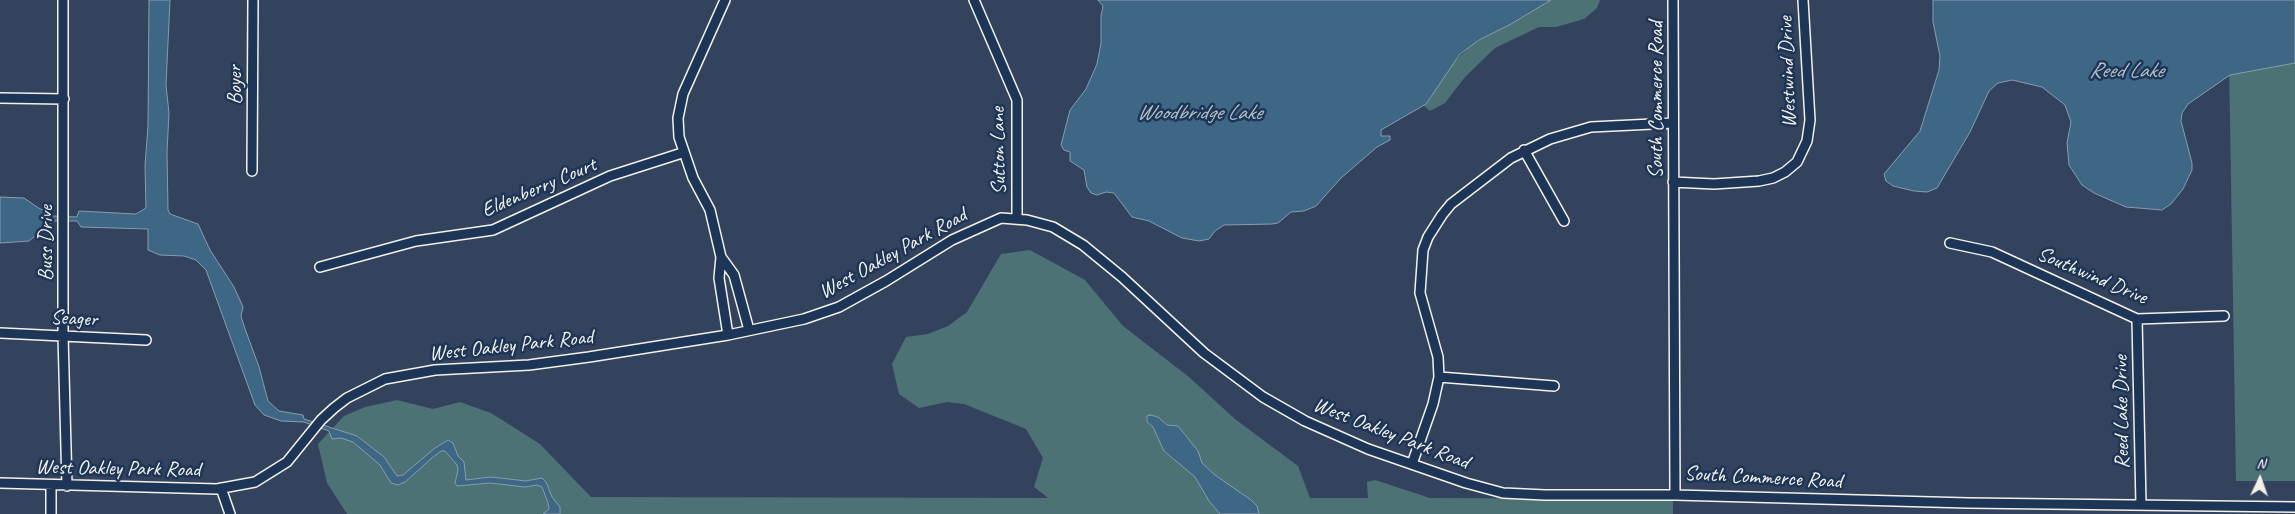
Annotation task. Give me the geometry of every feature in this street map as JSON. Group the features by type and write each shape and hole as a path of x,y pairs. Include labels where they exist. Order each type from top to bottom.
{"street":[{"name":"Buss Drive","path":"63,0 63,335 67,486"},
{"name":"Boyer","path":"252,171 253,0"},
{"path":"725,0 683,94 678,118 678,137 682,153 710,210 721,257 719,278 728,335"},
{"name":"Sutton Lane","path":"974,0 1017,100 1018,219"},
{"name":"South Commerce Road","path":"1673,0 1675,495 1830,501 2141,505 2242,510 2295,507"},
{"name":"Westwind Drive","path":"1673,182 1714,184 1759,181 1773,178 1785,172 1797,162 1807,141 1810,120 1803,0"},
{"path":"0,98 64,99"},
{"path":"1412,464 1433,404 1439,377 1438,358 1420,293 1422,263 1428,237 1451,204 1524,150 1550,139 1591,127 1673,123"},
{"path":"1524,150 1564,221"},
{"name":"Eldenberry Court","path":"320,267 416,241 492,230 610,176 682,153"},
{"name":"West Oakley Park Road","path":"0,483 221,488 255,482 287,462 321,420 334,408 347,398 385,379 435,370 529,364 589,357 728,335 804,319 839,307 886,281 952,240 977,227 1001,218 1028,220 1052,227 1083,245 1122,277 1204,353 1263,397 1305,421 1368,449 1466,483 1503,493 1545,495 1675,495"},
{"name":"Southwind Drive","path":"1950,242 1992,252 2137,319 2224,316"},
{"path":"721,257 734,275 748,330"},
{"name":"Reed Lake Drive","path":"2137,319 2141,505"},
{"name":"Seager","path":"0,333 146,340"},
{"path":"1439,377 1554,386"},
{"path":"51,485 51,514"},
{"path":"221,488 230,514"}],"green space":[{"path":"1551,0 1600,0 1597,8 1584,19 1556,27 1539,27 1495,48 1465,77 1445,103 1430,111 1424,106 1451,65 1471,45"},
{"path":"2228,0 2295,0 2295,481 2236,481"},
{"path":"1030,250 1085,280 1123,326 1189,377 1235,419 1298,466 1310,498 1368,498 1367,482 1375,480 1430,498 1673,499 1673,514 347,514 327,483 318,444 344,416 365,407 397,400 433,409 460,402 491,413 540,444 591,497 1048,498 1034,487 1043,458 1026,429 964,404 947,402 919,408 899,394 892,364 906,337 928,334 948,326 967,312 1001,254"}],"water":[{"path":"149,0 170,0 166,85 169,113 167,152 168,210 170,214 198,224 210,250 234,287 243,307 241,316 259,367 268,401 279,411 303,415 304,419 357,436 384,457 397,476 403,475 435,448 448,440 453,443 458,456 464,462 466,480 491,477 526,481 542,478 546,482 552,497 560,507 560,514 543,514 549,509 548,503 542,487 537,485 525,487 490,483 457,486 455,483 458,470 457,465 445,451 441,451 433,457 405,482 398,485 391,483 380,465 353,442 341,438 332,439 329,431 304,422 281,421 264,415 255,405 206,270 196,260 184,256 160,255 148,250 148,229 81,227 77,221 53,221 29,241 0,243 0,197 24,198 40,209 49,211 53,216 77,217 79,211 136,214 146,208 145,165 148,126"},
{"name":"Woodbridge Lake","path":"1098,0 1551,0 1511,24 1479,40 1460,54 1426,104 1381,130 1381,136 1390,136 1390,140 1377,147 1341,178 1316,206 1304,211 1291,212 1278,223 1224,225 1215,231 1209,239 1199,241 1182,238 1149,221 1132,217 1114,193 1106,192 1097,195 1091,193 1087,187 1084,170 1070,161 1070,152 1064,150 1061,145 1070,110 1086,89 1097,64 1101,43 1103,6"},
{"name":"Reed Lake","path":"1933,0 2295,0 2295,63 2230,75 2188,104 2182,113 2181,121 2192,163 2192,170 2183,189 2171,204 2162,210 2126,207 2094,193 2082,185 2069,165 2067,143 2071,122 2065,105 2042,87 2012,80 1998,83 1989,91 1970,132 1937,188 1927,192 1914,191 1893,186 1886,181 1884,174 1920,131 1939,70 1940,56 1933,22"},
{"path":"1147,416 1158,417 1167,425 1178,426 1198,451 1202,463 1215,475 1251,500 1257,506 1259,514 1220,514 1209,501 1195,477 1164,451 1153,427 1147,422"}]}
